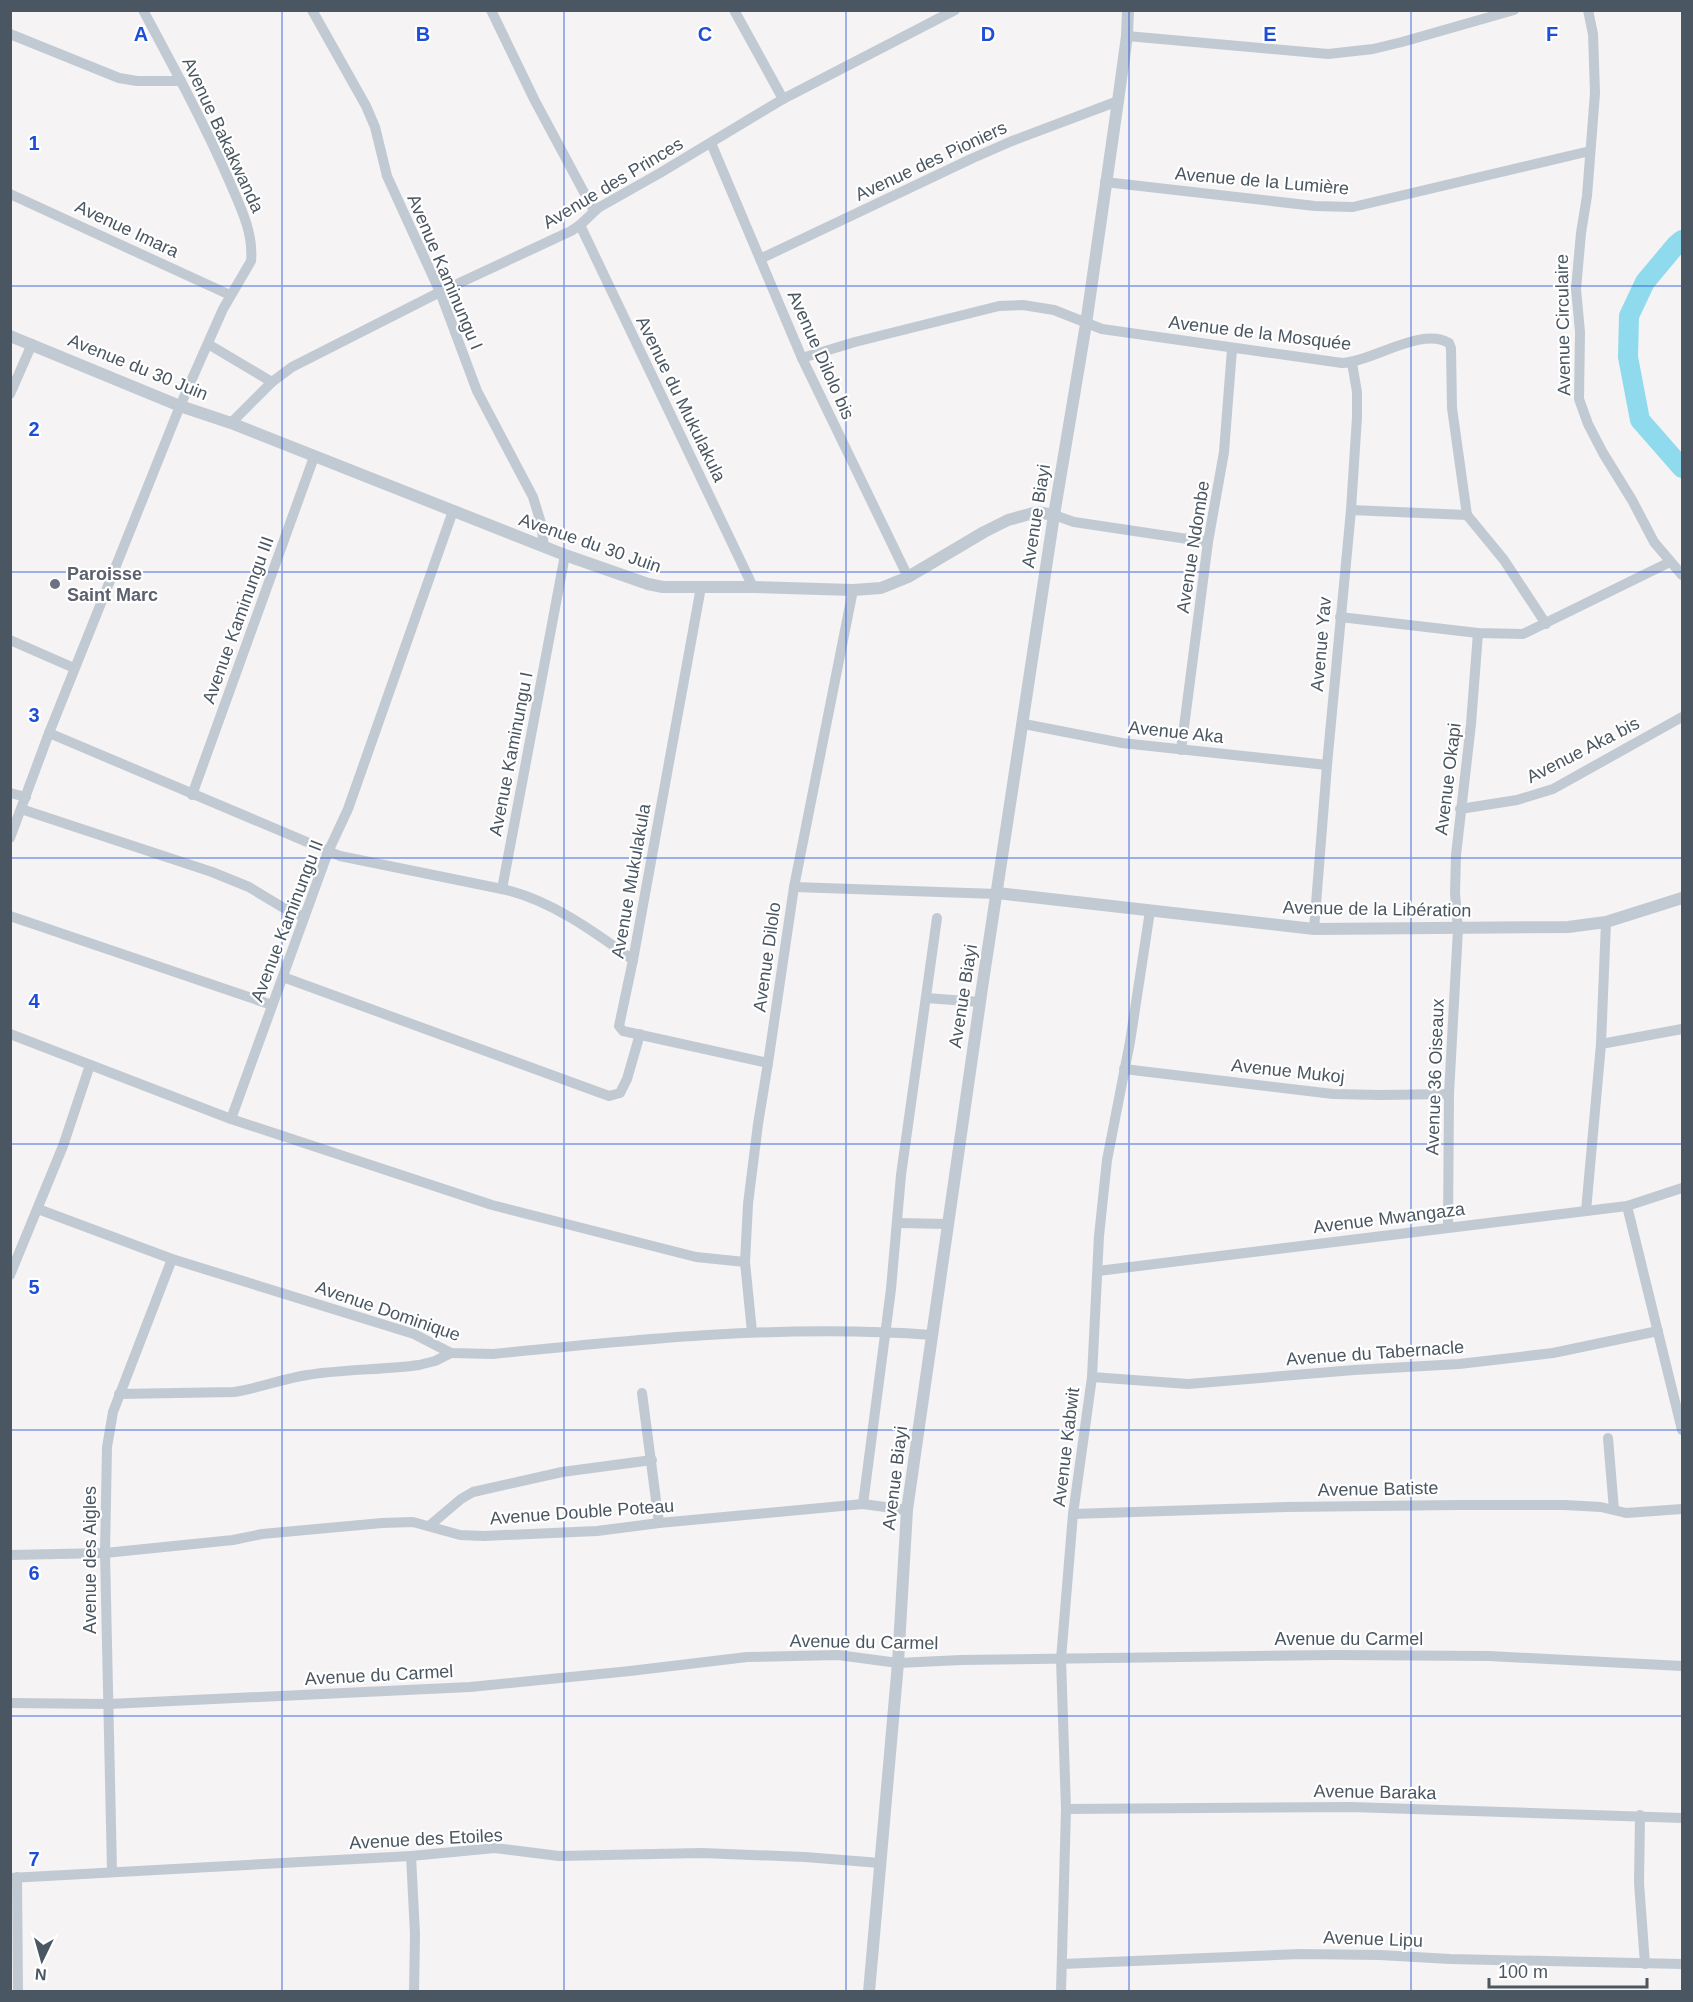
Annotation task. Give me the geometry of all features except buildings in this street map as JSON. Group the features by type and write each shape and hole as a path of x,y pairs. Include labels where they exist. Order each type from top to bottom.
{"street":[{"name":"Avenue Bakakwanda","path":"10,838 74,668 180,406 230,295 248,270 251,261 249,233 239,202 182,81 143,10"},
{"name":"Avenue Kaminungu I","path":"312,10 366,106 375,127 387,176 440,292 477,391 533,497 541,523 544,547"},
{"path":"491,10 534,99 594,211"},
{"path":"734,10 783,99"},
{"name":"Avenue Biayi","path":"869,1992 898,1663 907,1510 980,1002 1054,515 1086,324 1127,36 1128,10"},
{"path":"1127,36 1328,54 1373,49 1514,10"},
{"name":"Avenue Circulaire","path":"1588,10 1595,62 1587,196 1576,290 1580,332 1580,399 1584,416 1603,453 1632,500 1654,543 1683,575"},
{"name":"Avenue des Princes","path":"231,423 272,382 292,366 580,225 594,211 783,99 951,11"},
{"path":"10,34 119,78 137,81 182,81"},
{"name":"Avenue des Pioniers","path":"760,259 973,158 1118,101"},
{"name":"Avenue Dilolo bis","path":"711,143 802,358 908,577"},
{"name":"Avenue de la Lumière","path":"1106,182 1315,206 1353,207 1590,151"},
{"name":"Avenue Imara","path":"10,194 230,295"},
{"name":"Avenue du Mukulakula","path":"580,225 753,587"},
{"name":"Avenue de la Mosquée","path":"802,358 855,342 999,306 1023,305 1043,308 1102,329 1232,349 1352,363 1408,343 1441,339 1449,343 1451,354 1452,408 1467,515"},
{"name":"Avenue du 30 Juin","path":"10,336 180,406 231,423 565,555 648,584 675,588 753,587 853,590 881,588 908,577 984,531 1008,520 1037,512 1074,522 1209,542"},
{"path":"10,394 32,344"},
{"path":"208,344 272,382"},
{"name":"Avenue Ndombe","path":"1181,750 1209,542 1224,452 1232,349"},
{"name":"Avenue Yav","path":"1314,929 1351,510 1357,392 1352,363"},
{"name":"Avenue Kaminungu III","path":"192,795 314,457"},
{"path":"1351,510 1467,515 1504,560 1546,624"},
{"name":"Avenue Kaminungu II","path":"231,1119 328,852 358,781 453,511"},
{"name":"Avenue Kaminungu I","path":"502,889 565,555"},
{"path":"1340,617 1478,633 1520,635 1670,562"},
{"name":"Avenue Mukulakula","path":"701,588 619,1026 622,1031 768,1063"},
{"name":"Avenue Dilolo","path":"752,1332 745,1262 751,1178 794,887 853,590"},
{"name":"Avenue Okapi","path":"1458,929 1455,885 1460,809 1472,724 1478,633"},
{"path":"10,640 74,668"},
{"name":"Avenue Aka bis","path":"1460,809 1517,800 1552,789 1683,717"},
{"name":"Avenue Aka","path":"1024,724 1110,741 1327,765"},
{"path":"49,733 351,860 502,889 539,901 610,943 633,960"},
{"path":"10,793 26,797"},
{"path":"21,809 249,886 282,907 304,917"},
{"path":"794,887 997,894"},
{"name":"Avenue de la Libération","path":"997,894 1314,929 1568,927 1606,922 1683,898"},
{"name":"Avenue Kabwit","path":"1061,1992 1066,1809 1061,1659 1073,1514 1092,1377 1099,1236 1107,1160 1150,910"},
{"path":"10,916 272,1005"},
{"path":"863,1504 885,1332 901,1175 937,918"},
{"path":"1586,1211 1601,1044 1606,922"},
{"name":"Avenue 36 Oiseaux","path":"1448,1227 1449,1094 1458,929"},
{"path":"283,977 609,1096 620,1093 627,1079 640,1034"},
{"path":"926,998 980,1002"},
{"path":"1601,1044 1683,1029"},
{"path":"10,1034 231,1119 483,1203 696,1257 745,1262"},
{"path":"10,1275 63,1146 90,1065"},
{"name":"Avenue Mukoj","path":"1124,1069 1333,1094 1449,1094"},
{"name":"Avenue Mwangaza","path":"1098,1271 1627,1206 1683,1188"},
{"path":"1627,1206 1683,1430"},
{"name":"Avenue Dominique","path":"38,1209 171,1259 414,1334 451,1353 493,1354 752,1332 885,1332 932,1335"},
{"path":"897,1223 948,1224"},
{"name":"Avenue des Aigles","path":"112,1871 105,1553 107,1447 109,1428 119,1394 171,1259"},
{"name":"Avenue du Tabernacle","path":"1092,1377 1188,1384 1459,1364 1553,1353 1658,1330"},
{"path":"119,1394 234,1392 310,1375 419,1365 451,1353"},
{"path":"642,1393 659,1523"},
{"path":"1608,1438 1614,1510"},
{"path":"429,1526 473,1492 562,1472 652,1460"},
{"name":"Avenue Double Poteau","path":"10,1555 105,1553 233,1540 262,1534 382,1523 412,1522 460,1535 484,1536 597,1531 863,1504 907,1510"},
{"name":"Avenue Batiste","path":"1073,1514 1286,1506 1565,1505 1626,1513 1683,1509"},
{"name":"Avenue du Carmel","path":"10,1703 109,1704 470,1687 747,1657 838,1655 898,1663 961,1660 1334,1655 1489,1656 1683,1666"},
{"name":"Avenue Baraka","path":"1066,1809 1351,1807 1683,1818"},
{"path":"1640,1815 1639,1883 1645,1964"},
{"name":"Avenue des Etoiles","path":"14,1877 411,1856 495,1848 559,1856 702,1853 880,1863"},
{"path":"411,1856 415,1934 414,1992"},
{"path":"14,1877 18,1992"},
{"name":"Avenue Lipu","path":"1062,1964 1311,1954 1683,1964"}],"waterway":[{"path":"1682,240 1645,282 1629,316 1628,357 1640,420 1682,468"}],"place":[{"name":"Paroisse Saint Marc","path":"55,584"}]}
